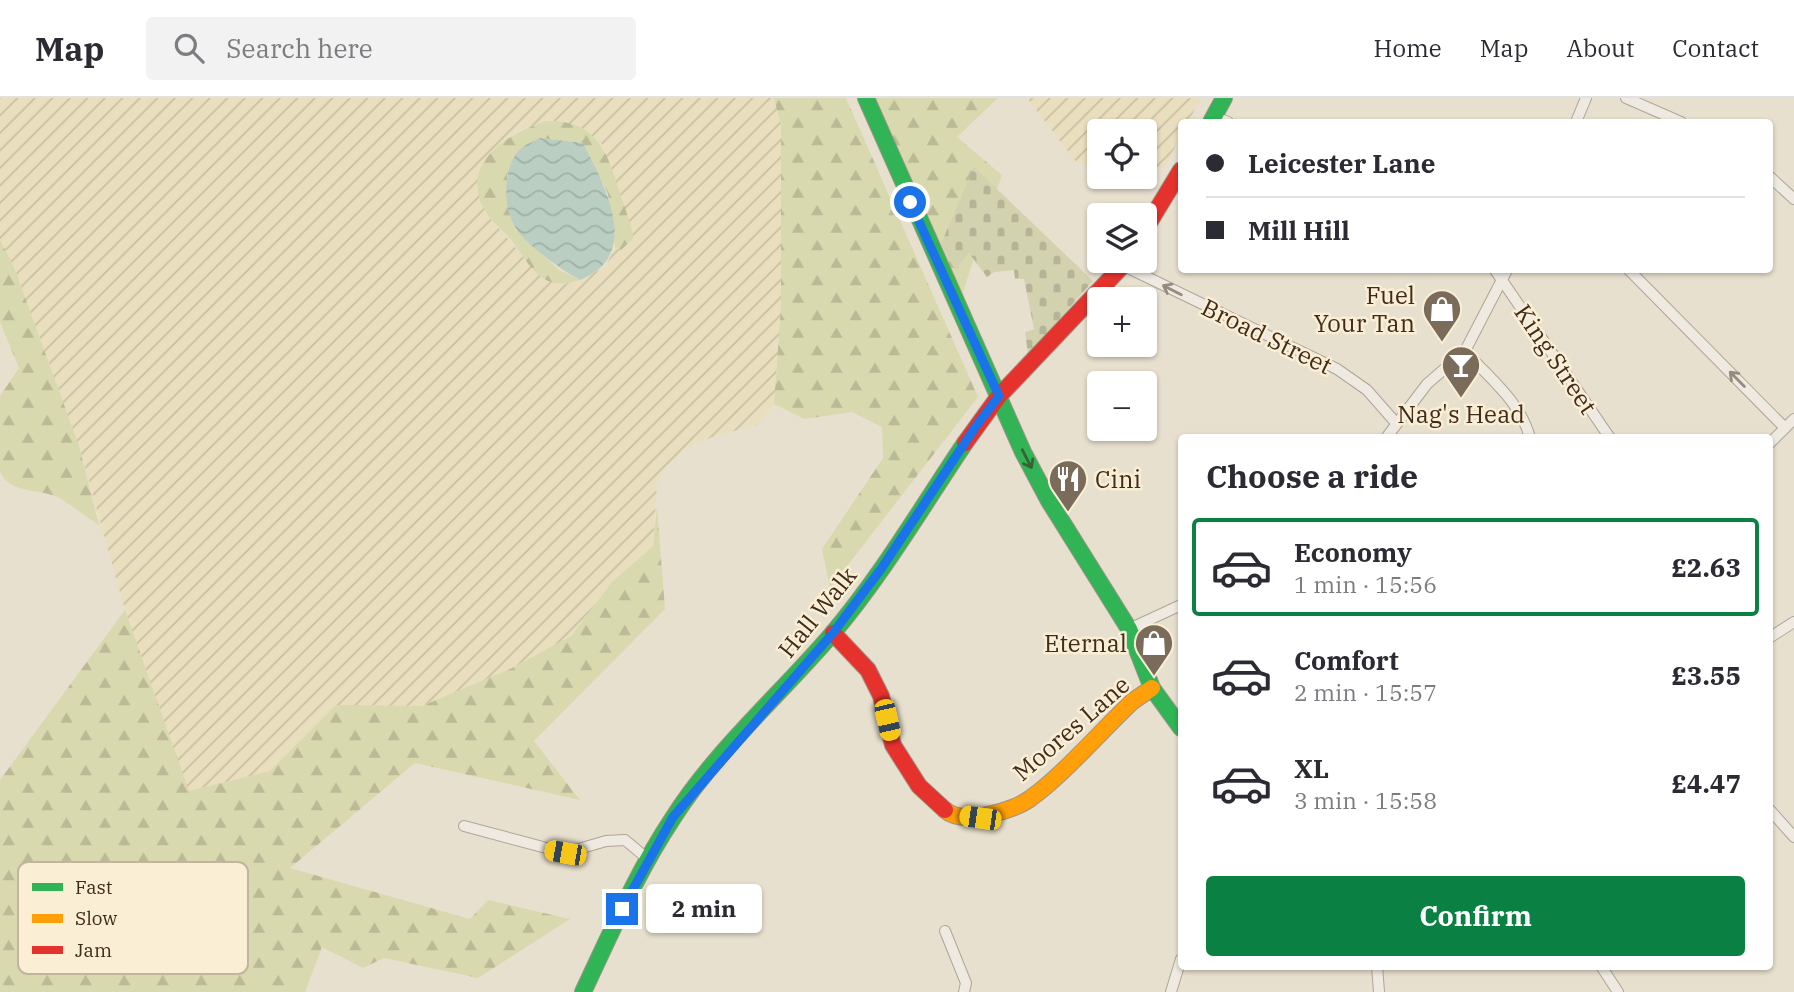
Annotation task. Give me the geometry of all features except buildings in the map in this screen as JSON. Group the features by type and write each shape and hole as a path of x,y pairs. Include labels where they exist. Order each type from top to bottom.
{"street":[{"path":"866,98 941,273 1023,452 1049,501 1129,629 1152,688 1178,724"},
{"path":"1219,119 1224,98"},
{"path":"1577,119 1586,98"},
{"path":"1626,98 1674,119"},
{"path":"1157,209 1178,175"},
{"path":"1773,180 1794,199"},
{"name":"Hall Walk","path":"583,992 673,817 721,757 833,633 881,569 999,396 1116,273"},
{"name":"Broad Street","path":"1146,273 1337,369 1367,390 1396,424"},
{"path":"1632,273 1785,428"},
{"path":"1389,434 1427,384 1465,351 1504,275"},
{"name":"King Street","path":"1504,275 1607,434"},
{"path":"1465,351 1515,404 1527,424 1529,434"},
{"path":"1773,440 1794,419"},
{"path":"1129,629 1178,606"},
{"path":"1773,635 1794,622"},
{"name":"Moores Lane","path":"833,633 868,670 881,696 893,745 919,786 950,814 980,818 1030,799 1133,701 1152,688"},
{"path":"1773,813 1794,837"},
{"path":"1773,825 1780,821"},
{"path":"464,826 565,853 606,841 625,840 653,852"},
{"path":"945,931 966,983 964,992"},
{"path":"1171,992 1178,969"},
{"path":"1377,970 1379,992"},
{"path":"1604,970 1618,992"}],"shaded area":[{"path":"0,98 774,98 781,126 781,306 774,404 756,426 717,435 687,448 666,467 657,484 653,546 612,582 571,636 510,669 422,706 336,705 270,771 188,791 125,610 79,446 14,267 0,240","holes":["546,121 566,121 602,144 616,182 621,249 615,247 605,267 580,280 561,285 546,281 527,261 490,218 479,194 515,132"]},
{"path":"1027,98 1201,98 1190,119 1178,119 1178,142 1164,168 1157,168 1157,119 1087,119 1087,163 1077,163"}],"green space":[{"path":"774,98 846,98 978,397 830,588 822,549 883,458 882,427 852,412 804,419 774,404 781,306 781,126"},
{"path":"874,98 998,98 957,137 1002,175 961,298"},
{"path":"546,121 574,124 593,136 600,145 611,167 634,238 621,250 615,247 608,194 583,143 540,138 521,148 507,175 507,199 515,229 559,270 580,280 564,283 548,281 533,269 487,214 478,192 478,177 492,152 517,133"},
{"path":"974,167 1093,281 1028,354 1025,332 1034,329 1024,279 1015,279 1014,270 994,272 987,277 969,253 955,270 941,244"},
{"path":"0,240 14,267 79,446 99,525 55,496 11,484 0,471 0,396 19,368 0,322"},
{"path":"657,507 665,609 534,741 580,800 415,763 290,868 470,919 488,900 570,919 478,978 384,958 363,968 322,947 305,992 0,992 0,780 125,610 189,791 270,771 336,705 422,706 510,669 571,636 612,582 653,546"}],"water":[{"path":"540,138 583,143 608,199 614,237 610,254 599,269 580,280 529,243 517,230 509,211 506,188 510,166 521,148"}],"traffic: fast":[{"path":"866,98 1023,452 1049,501 1129,629 1152,688 1178,724"},
{"path":"1213,119 1224,98"},
{"path":"583,992 636,881 690,793 728,746 832,634 885,565 965,443"}],"traffic: slow":[{"path":"945,810 953,815 976,817 1001,812 1023,803 1056,777 1133,701 1152,688"}],"traffic: jam":[{"path":"1157,210 1178,175"},
{"path":"965,443 999,396 1116,273"},
{"path":"833,633 868,670 881,696 893,745 919,786 945,810"}],"place":[{"name":"Fuel Your Tan","path":"1442,343"},
{"name":"Nag's Head","path":"1461,399"},
{"name":"Cini","path":"1068,513"},
{"name":"Eternal","path":"1154,677"}],"route":[{"path":"622,909 673,817 721,757 833,633 881,569 999,396 910,202"}]}
